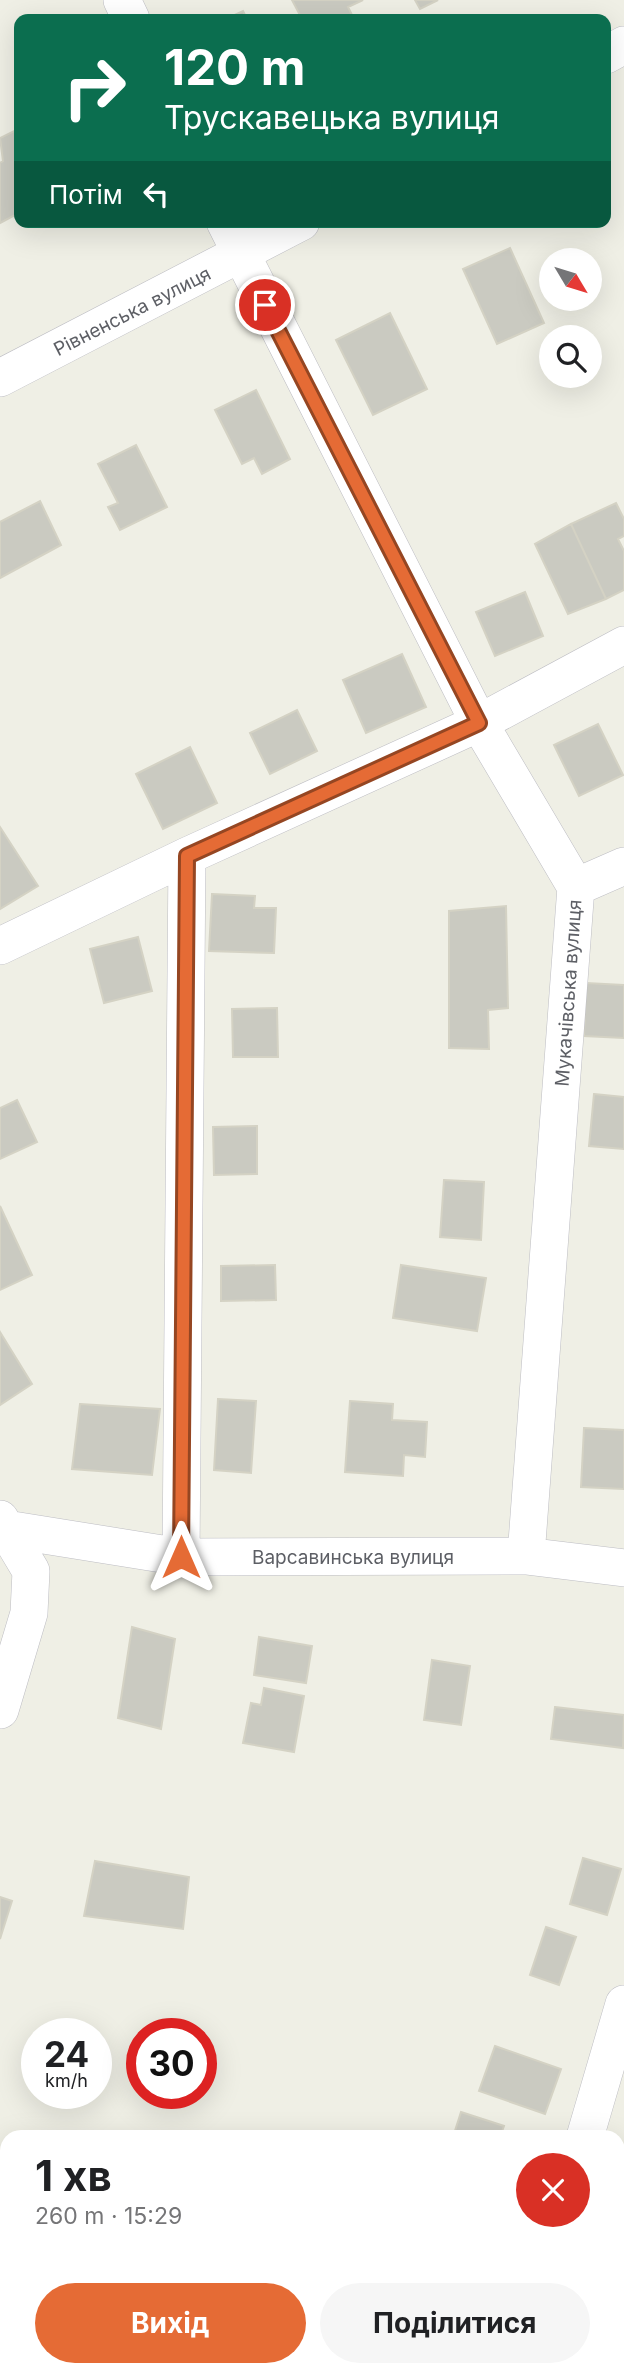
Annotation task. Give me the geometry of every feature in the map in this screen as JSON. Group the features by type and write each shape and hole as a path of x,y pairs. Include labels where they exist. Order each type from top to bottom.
{"street":[{"name":"Мукачівська вулиця","path":"228,228 479,723 576,887 526,1556"},
{"name":"Рівненська вулиця","path":"0,378 290,228"},
{"path":"0,946 187,856 479,723 624,645"},
{"path":"181,1557 187,856"},
{"path":"576,887 624,866"},
{"path":"0,1710 29,1613 31,1571 2,1526"},
{"name":"Варсавинська вулиця","path":"2,1526 181,1557 526,1556 624,1568"},
{"path":"587,2130 624,2004"}],"building":[{"path":"292,0 363,0 348,7 352,14 299,14"},
{"path":"415,0 438,0 420,9"},
{"path":"14,131 14,216 0,223 0,163 3,161 0,138"},
{"path":"510,248 544,323 497,344 463,269"},
{"path":"390,313 427,389 373,415 336,340"},
{"path":"256,390 290,459 262,474 254,458 242,464 215,410"},
{"path":"136,445 167,507 120,530 108,507 118,503 98,464"},
{"path":"40,501 61,545 0,578 0,522"},
{"path":"616,503 624,519 624,536 618,539 624,551 624,590 606,599 571,524"},
{"path":"571,524 606,599 568,614 535,544"},
{"path":"525,592 543,636 495,656 476,612"},
{"path":"402,654 426,707 366,733 343,680"},
{"path":"297,710 317,751 270,774 250,733"},
{"path":"598,724 623,775 579,796 554,745"},
{"path":"190,747 217,803 163,829 136,774"},
{"path":"0,827 38,886 0,909"},
{"path":"212,894 255,896 254,908 276,908 274,953 209,951"},
{"path":"506,906 508,1008 488,1010 489,1049 449,1048 449,911"},
{"path":"138,937 152,991 104,1003 90,949"},
{"path":"586,983 624,985 624,1038 584,1036"},
{"path":"277,1008 278,1057 233,1057 232,1009"},
{"path":"594,1094 624,1097 624,1149 589,1146"},
{"path":"17,1100 37,1142 0,1159 0,1108"},
{"path":"257,1126 257,1174 214,1175 213,1127"},
{"path":"444,1180 484,1182 481,1240 440,1237"},
{"path":"0,1206 32,1275 0,1290"},
{"path":"275,1265 276,1300 221,1301 221,1266"},
{"path":"401,1265 486,1278 477,1331 393,1318"},
{"path":"0,1332 32,1384 0,1405"},
{"path":"218,1399 256,1401 251,1473 214,1470"},
{"path":"350,1401 393,1404 392,1420 427,1422 425,1457 404,1455 403,1476 345,1472"},
{"path":"80,1404 160,1409 152,1475 72,1469"},
{"path":"584,1428 624,1430 624,1489 581,1487"},
{"path":"132,1627 175,1639 161,1729 118,1718"},
{"path":"259,1637 312,1646 306,1683 254,1675"},
{"path":"432,1660 470,1666 461,1725 424,1720"},
{"path":"264,1688 304,1696 294,1752 243,1743 251,1703 261,1705"},
{"path":"555,1707 624,1715 623,1748 551,1739"},
{"path":"583,1858 621,1869 607,1915 570,1904"},
{"path":"95,1861 189,1877 183,1929 84,1916"},
{"path":"0,1897 12,1901 0,1939"},
{"path":"546,1927 576,1937 559,1985 530,1975"},
{"path":"495,2046 561,2069 545,2114 479,2091"},
{"path":"461,2112 504,2126 503,2130 455,2130"}],"route":[{"path":"181,1557 187,856 479,723 265,305"}]}
